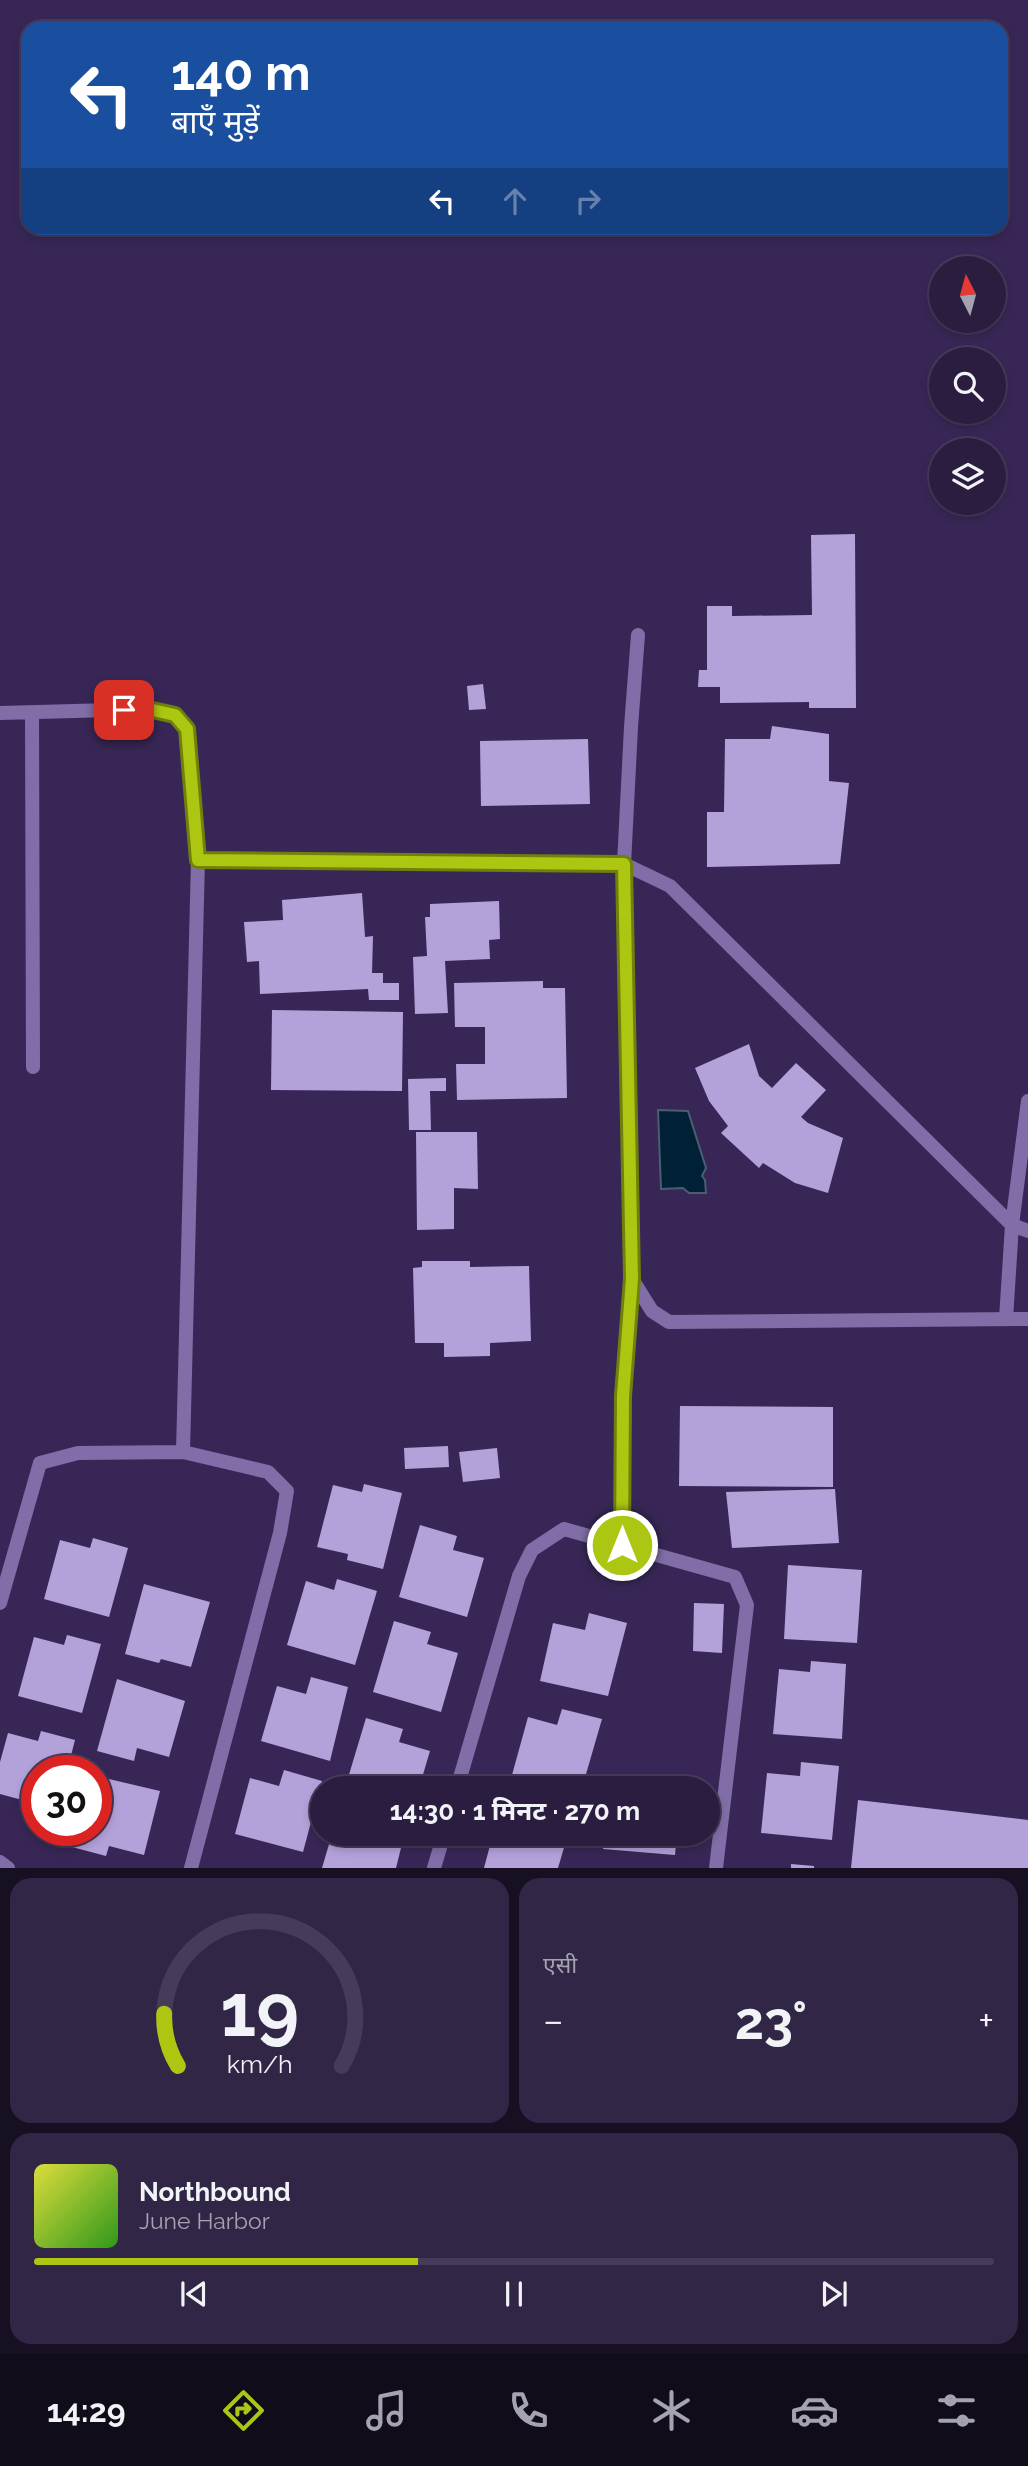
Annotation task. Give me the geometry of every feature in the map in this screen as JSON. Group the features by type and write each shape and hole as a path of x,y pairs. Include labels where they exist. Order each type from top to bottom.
{"street":[{"path":"622,1545 623,1396 632,1279 624,864 638,635"},
{"path":"0,713 148,709 175,715 187,729 198,860 183,1452"},
{"path":"32,713 33,1067"},
{"path":"198,860 624,864 670,886 1012,1226 1028,1231"},
{"path":"1006,1319 1012,1226 1028,1101"},
{"path":"632,1279 652,1311 669,1322 1028,1319"},
{"path":"0,1604 40,1463 78,1453 183,1452 268,1472 287,1492 279,1533 191,1867"},
{"path":"461,1776 519,1576 532,1550 564,1529 735,1577 747,1605 716,1867"},
{"path":"434,1867 440,1846"},
{"path":"0,1862 8,1867"}],"water":[{"path":"658,1110 688,1111 706,1168 702,1176 706,1193 689,1193 683,1188 661,1189"}],"building":[{"path":"855,534 856,708 809,708 809,702 720,703 720,687 698,687 699,670 707,670 707,606 732,606 732,616 812,615 811,535"},
{"path":"483,684 486,709 469,710 467,686"},
{"path":"772,726 829,734 829,781 849,783 840,864 707,867 707,812 724,812 725,739 770,739"},
{"path":"588,739 590,804 481,806 480,741"},
{"path":"362,893 365,937 373,936 372,973 383,973 383,983 399,983 399,1000 369,1000 368,989 260,994 259,961 247,962 244,922 283,920 282,900"},
{"path":"499,901 500,939 489,940 490,959 445,961 448,1013 415,1014 413,957 427,956 425,917 430,917 430,904"},
{"path":"543,981 543,988 565,988 567,1098 457,1100 456,1064 485,1064 485,1027 455,1027 454,983"},
{"path":"272,1010 403,1012 402,1091 271,1090"},
{"path":"749,1044 759,1076 772,1088 796,1063 826,1090 801,1117 808,1123 843,1138 828,1193 795,1183 763,1163 759,1168 721,1133 728,1126 709,1101 695,1068"},
{"path":"446,1078 446,1091 430,1091 431,1130 409,1130 408,1079"},
{"path":"416,1132 477,1132 478,1189 454,1188 454,1229 417,1230"},
{"path":"422,1261 470,1261 470,1267 529,1266 531,1341 490,1343 490,1356 444,1357 444,1343 415,1343 413,1268 422,1267"},
{"path":"680,1406 833,1407 833,1487 679,1486"},
{"path":"448,1446 449,1467 405,1469 404,1448"},
{"path":"497,1448 500,1478 463,1482 459,1452"},
{"path":"364,1484 402,1493 383,1569 347,1560 348,1554 317,1547 333,1485 362,1492"},
{"path":"835,1489 839,1543 732,1548 726,1492"},
{"path":"420,1525 457,1536 453,1550 484,1558 467,1617 399,1597"},
{"path":"93,1538 128,1548 109,1617 44,1599 60,1540 90,1548"},
{"path":"788,1565 862,1570 857,1643 784,1639"},
{"path":"337,1579 377,1591 355,1665 287,1645 306,1581 334,1590"},
{"path":"144,1584 210,1602 191,1667 161,1659 159,1663 125,1654"},
{"path":"694,1603 724,1604 722,1653 693,1651"},
{"path":"589,1613 627,1623 608,1696 540,1681 553,1623 585,1630"},
{"path":"394,1621 431,1632 427,1644 458,1653 441,1712 373,1692"},
{"path":"67,1635 101,1644 82,1713 18,1696 34,1637 64,1645"},
{"path":"811,1661 846,1664 842,1739 773,1734 779,1669 810,1672"},
{"path":"311,1677 348,1687 330,1761 261,1741 277,1686 306,1694"},
{"path":"117,1679 185,1701 169,1757 137,1748 134,1761 97,1751"},
{"path":"562,1709 602,1719 585,1776 512,1775 528,1717 557,1725"},
{"path":"366,1718 403,1729 399,1742 430,1751 423,1776 349,1776"},
{"path":"41,1731 75,1740 71,1755 21,1755 21,1800 0,1794 0,1762 8,1733 38,1741"},
{"path":"801,1762 839,1766 832,1840 761,1833 767,1773 800,1776"},
{"path":"284,1770 310,1778 310,1826 303,1852 235,1834 250,1778 279,1786"},
{"path":"112,1780 160,1791 144,1855 109,1846 112,1846"},
{"path":"858,1800 1028,1820 1028,1868 851,1868"},
{"path":"72,1846 109,1846 106,1856"},
{"path":"328,1846 401,1848 396,1868 322,1868"},
{"path":"490,1846 564,1846 558,1868 484,1868"},
{"path":"603,1846 676,1846 675,1855 603,1849"},
{"path":"791,1864 814,1866 814,1868 791,1868"}],"route":[{"path":"124,710 148,709 175,715 187,729 198,860 624,864 632,1279 623,1396 622,1545"}]}
